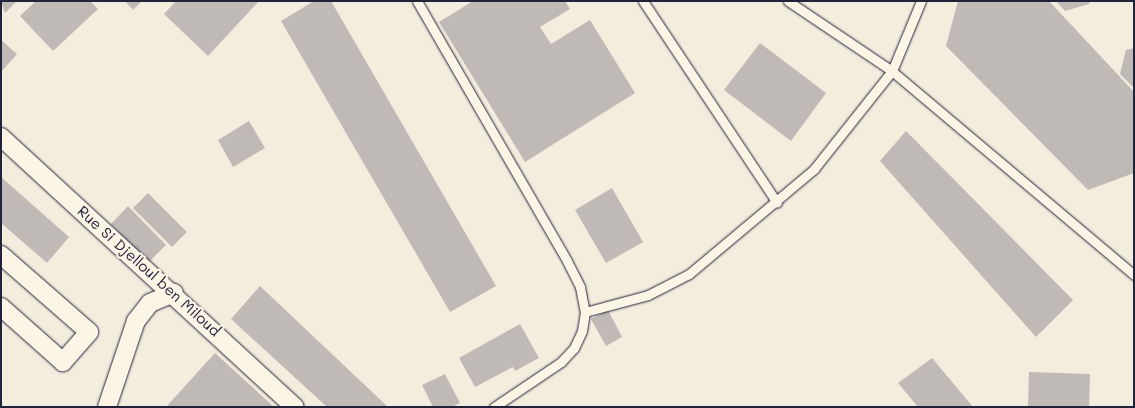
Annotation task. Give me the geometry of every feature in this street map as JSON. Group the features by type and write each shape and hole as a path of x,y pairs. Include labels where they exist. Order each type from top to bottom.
{"street":[{"name":"Rue Si Djelloul ben Miloud","path":"1,137 174,293 296,407"},
{"path":"1,255 89,332 64,362 1,307"},
{"path":"150,303 152,273"},
{"path":"107,407 136,321 150,303 174,293"}],"lane":[{"path":"417,1 567,261 580,287 585,312 582,331 574,348 561,362 494,407"},
{"path":"643,1 777,203"},
{"path":"788,1 892,71 1134,274"},
{"path":"585,312 648,295 673,284 777,203 814,169 892,71 921,1"}],"building":[{"path":"1,1 17,1 5,13"},
{"path":"36,1 90,1 98,9 53,51 20,16"},
{"path":"125,1 142,1 133,10"},
{"path":"176,1 259,1 208,56 164,14"},
{"path":"314,1 331,1 496,286 450,312 281,21"},
{"path":"473,1 565,1 570,9 540,27 551,44 590,20 635,93 525,162 439,22"},
{"path":"958,1 1049,1 1134,92 1134,173 1088,190 946,46"},
{"path":"1056,1 1090,1 1089,4 1065,11"},
{"path":"1,40 17,54 1,72"},
{"path":"760,43 826,93 791,141 724,90"},
{"path":"1134,48 1134,88 1120,74 1126,50"},
{"path":"249,121 265,148 233,167 218,140"},
{"path":"906,131 1073,300 1036,337 880,161"},
{"path":"1,177 69,237 47,263 1,223"},
{"path":"612,188 643,242 606,263 575,210"},
{"path":"148,193 187,232 172,247 133,208"},
{"path":"128,206 166,245 149,262 111,224"},
{"path":"260,286 388,407 327,407 231,319"},
{"path":"608,310 622,337 606,346 591,319"},
{"path":"520,324 539,358 515,371 513,367 475,387 459,358"},
{"path":"215,353 274,407 166,407"},
{"path":"932,358 973,407 918,407 898,383"},
{"path":"1029,372 1090,374 1089,407 1028,407"},
{"path":"445,374 460,403 452,407 433,407 422,385"}]}
